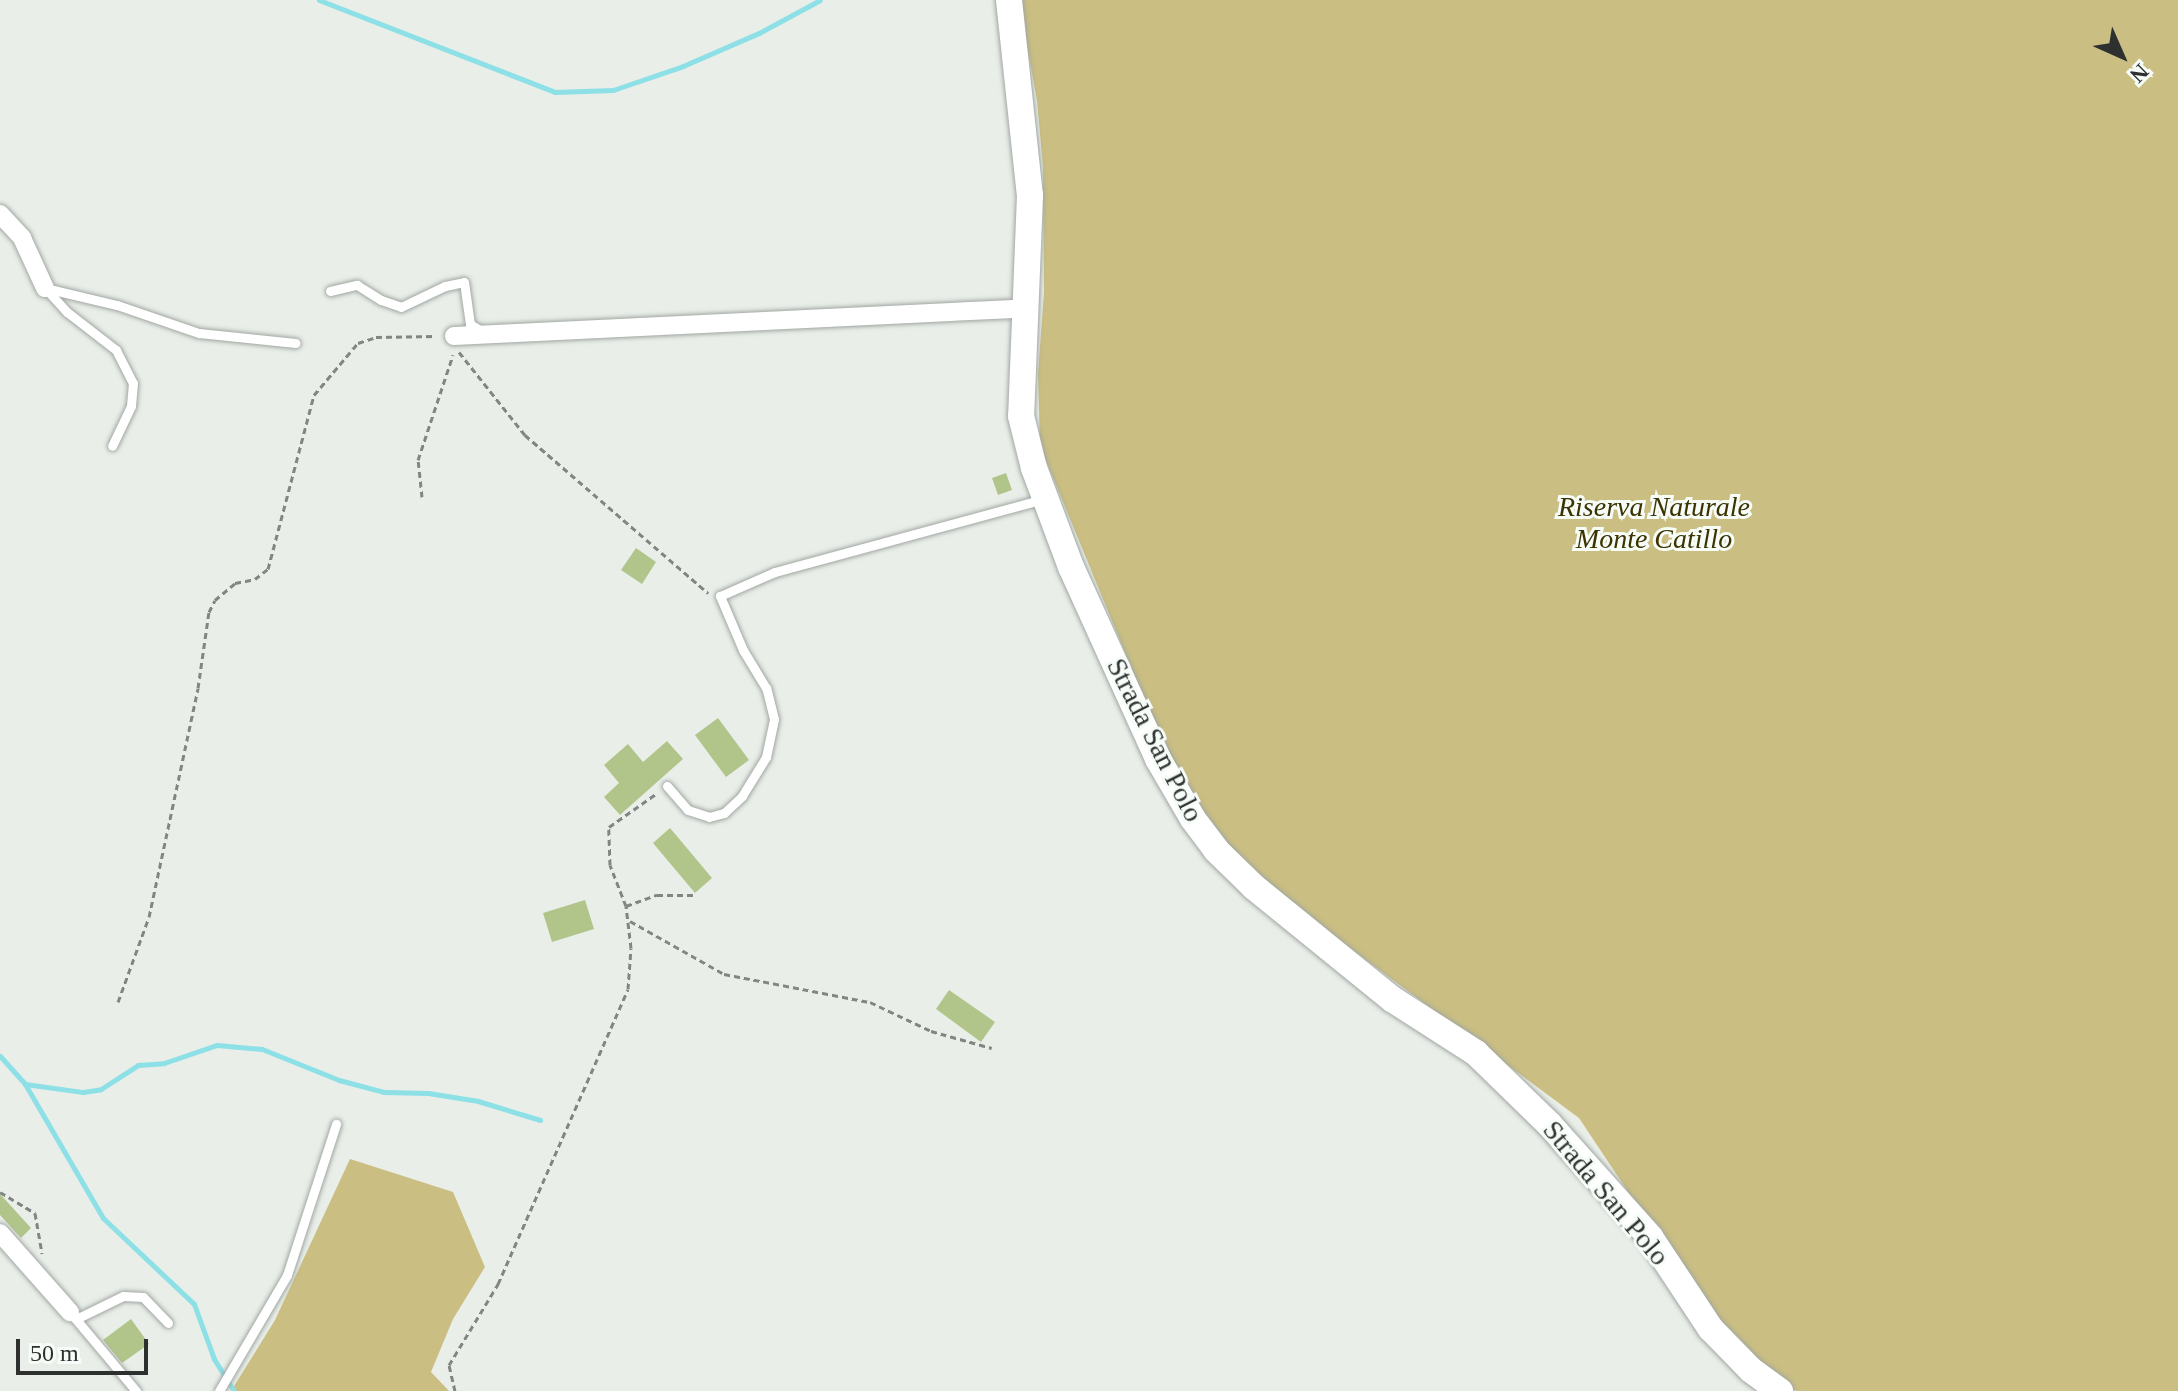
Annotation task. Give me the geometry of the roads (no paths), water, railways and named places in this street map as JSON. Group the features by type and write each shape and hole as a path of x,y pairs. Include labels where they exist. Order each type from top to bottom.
{"street":[{"name":"Strada San Polo","path":"1009,0 1030,195 1028,312 1021,416 1034,468 1071,567 1158,759 1193,819 1216,850 1254,887 1392,999 1476,1053 1550,1125 1650,1237 1711,1329 1751,1370 1780,1391"},
{"path":"0,214 22,238 45,288"},
{"path":"454,336 1013,309 1028,312"},
{"path":"0,1233 73,1316"}],"lane":[{"path":"330,291 357,285 381,300 401,307 445,286 464,282 470,324 485,333"},
{"path":"45,288 117,305 199,333 295,343"},
{"path":"45,288 67,312 116,350 133,383 131,406 112,446"},
{"path":"667,786 688,810 709,817 724,813 742,796 766,757 774,719 766,688 743,650 720,596 775,572 1047,498"},
{"path":"219,1391 287,1275 336,1124"},
{"path":"136,1391 73,1316 123,1296 143,1297 168,1323"}],"waterway":[{"path":"319,0 555,92 613,90 683,66 759,33 820,0"},
{"path":"25,1084 83,1092 101,1089 138,1065 164,1063 217,1045 262,1049 339,1080 384,1092 428,1093 478,1101 540,1120"},
{"path":"0,1056 25,1084 103,1218 194,1304 214,1359 234,1391"}],"park label":[{"name":"Riserva Naturale Monte Catillo","path":"1654,523"}]}
